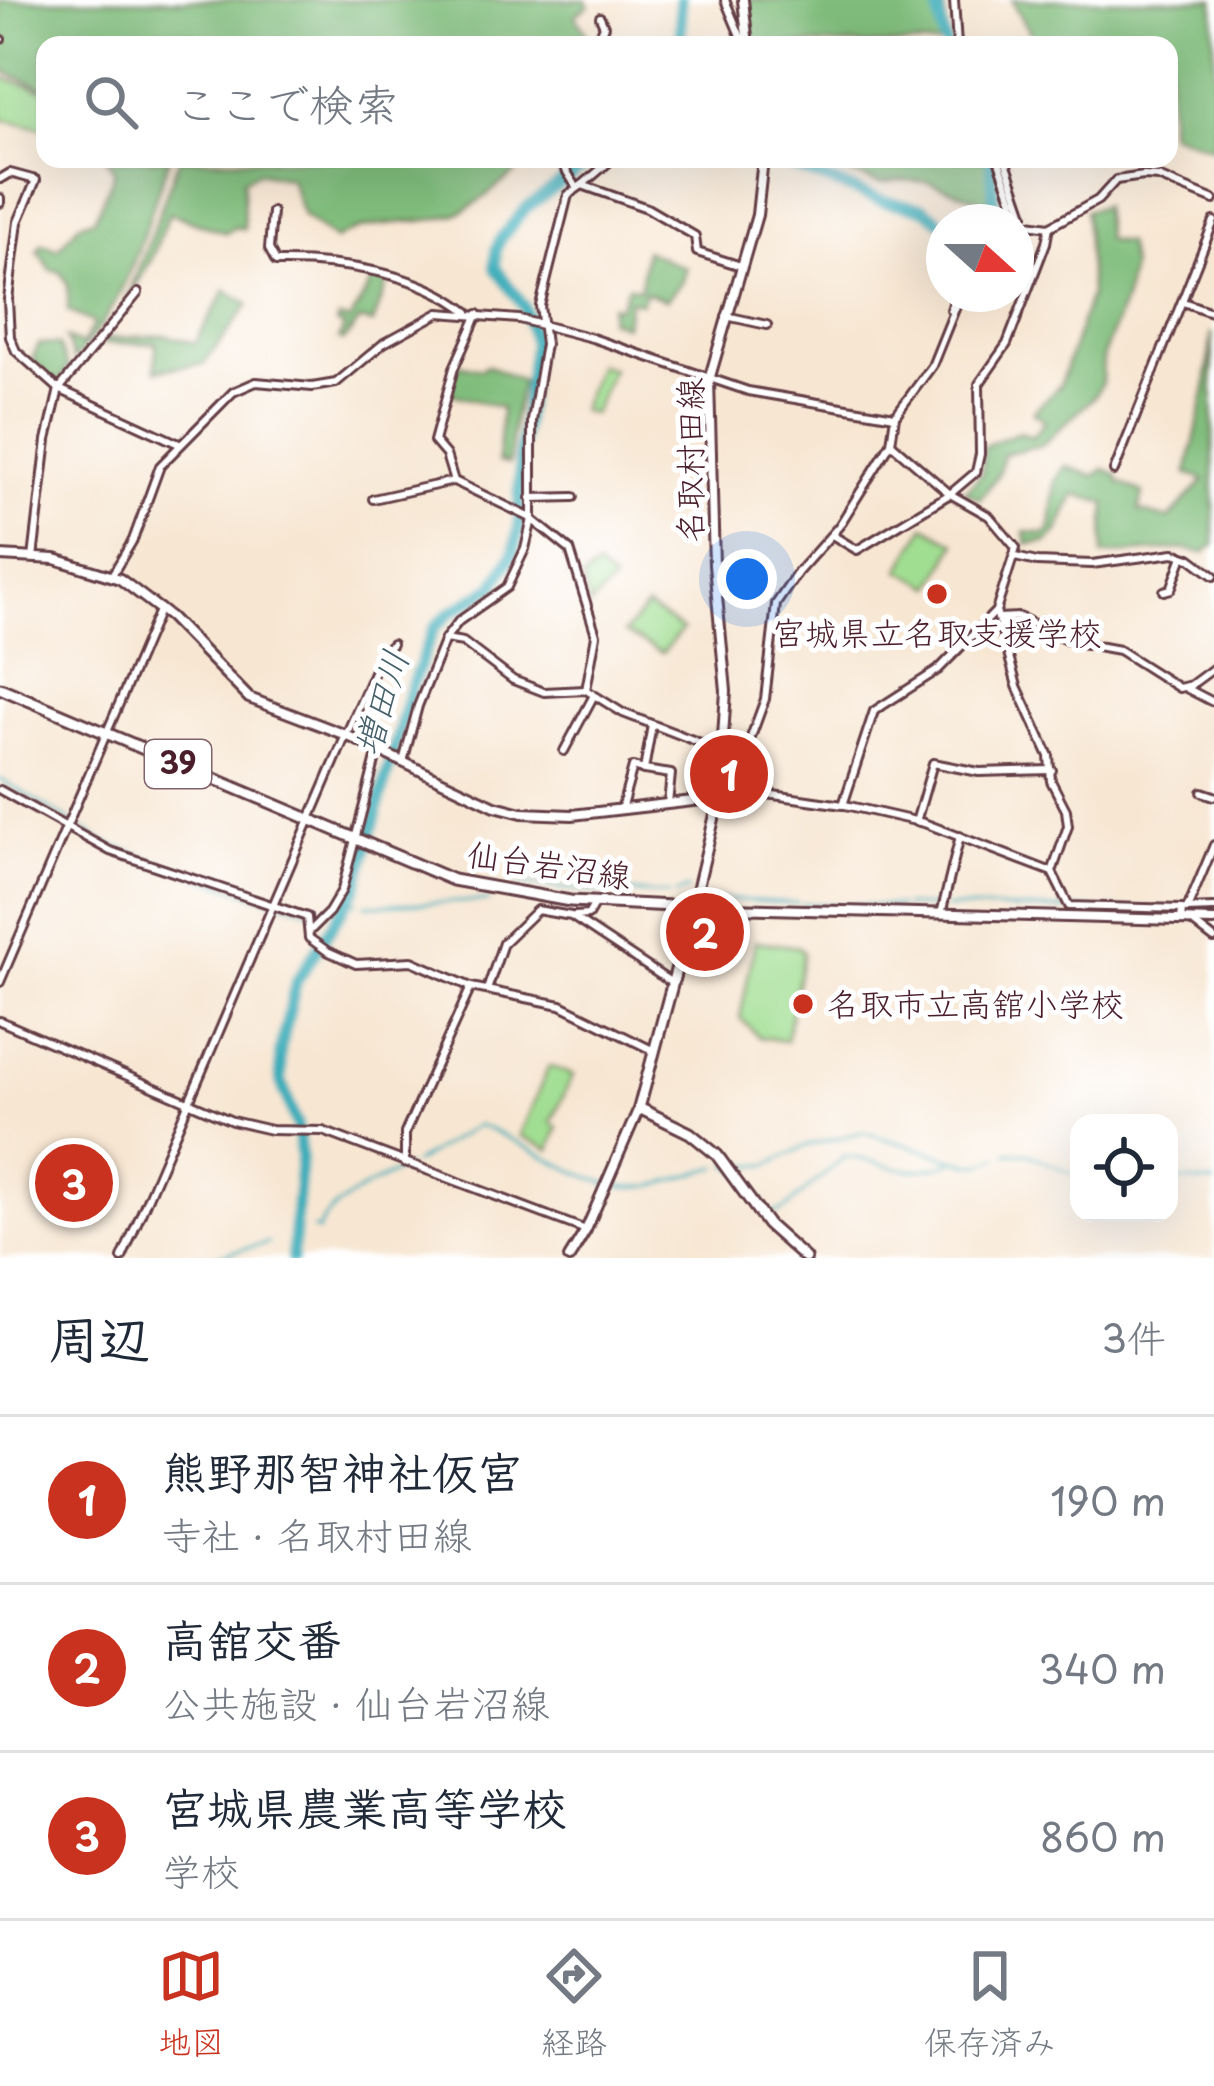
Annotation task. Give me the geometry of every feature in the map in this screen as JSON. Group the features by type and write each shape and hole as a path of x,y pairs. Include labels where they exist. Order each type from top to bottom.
{"main road":[{"name":"仙台岩沼線","path":"0,688 453,880 595,903 693,907"},
{"path":"693,907 639,1108 690,1133 724,1161 768,1225 805,1258"}],"street":[{"path":"725,0 742,36"},
{"path":"743,0 745,36"},
{"path":"954,0 956,36"},
{"path":"599,36 604,26 600,17"},
{"path":"564,168 578,186 646,208 695,236 697,252 741,266"},
{"path":"402,762 445,639 459,621 510,583 531,518 532,421 543,360 542,293 568,195 602,168"},
{"name":"名取村田線","path":"693,907 719,798 724,752 725,654 714,565 709,380 757,215 762,168"},
{"path":"1006,168 1020,204"},
{"path":"0,178 10,173 36,180 18,222 8,301 10,337 16,351 59,389 179,444"},
{"path":"1034,227 1049,227 1098,200 1116,180 1151,176 1214,200"},
{"path":"272,212 269,249 276,262 325,263 414,282 451,299 468,313"},
{"path":"1114,471 1214,221"},
{"path":"1034,269 1049,227"},
{"path":"32,558 49,427 59,389 138,292"},
{"path":"1184,302 1214,313"},
{"path":"0,556 80,564 112,575 160,608 249,698 346,735 471,797 522,813 572,815 727,796 765,699 776,604 832,535 891,443 895,416 932,366 951,312"},
{"path":"832,535 857,550 950,494 976,472 979,384 1006,344 1018,312"},
{"path":"112,575 133,540 151,484 179,444 233,392 245,385 335,383 384,343 439,313 519,319 748,391 895,416"},
{"path":"454,481 434,433 454,368 478,314"},
{"path":"726,316 767,325"},
{"path":"891,443 950,494 989,516 1016,548 1000,590 998,614 1018,686 1066,810 1068,826 1052,872"},
{"path":"373,499 454,481 531,518 566,545 596,635 586,690"},
{"path":"531,498 574,497"},
{"path":"1016,557 1092,564 1159,554 1183,556 1214,576"},
{"path":"1164,591 1171,589 1183,556"},
{"path":"0,982 160,608"},
{"path":"998,614 1019,617 1070,641 1119,650 1174,686 1211,701"},
{"path":"843,805 874,711 938,670 998,614"},
{"path":"445,639 463,642 513,680 544,692 586,690 652,725 724,752"},
{"path":"122,1258 346,735 382,654 392,644"},
{"path":"1186,688 1214,668"},
{"path":"563,752 593,697"},
{"path":"644,770 652,725"},
{"path":"309,935 342,890 380,751"},
{"path":"916,822 933,763 979,772 1052,770"},
{"path":"621,810 633,767 672,769 668,804"},
{"path":"732,789 843,805 960,836 1052,872 1069,906 1214,921"},
{"path":"0,790 67,823 110,851 275,902 308,917 309,935 327,951 366,966 412,961 471,987 561,1005 654,1051"},
{"path":"1202,792 1214,796"},
{"path":"940,917 960,836"},
{"path":"1184,915 1214,845"},
{"path":"487,990 502,943 519,924 537,910 589,915 595,903"},
{"path":"693,907 940,917 1184,915 1214,908"},
{"path":"1184,915 1214,940"},
{"path":"571,916 672,983"},
{"path":"408,1164 405,1133 471,987"},
{"path":"0,1021 253,1128 323,1131 586,1230"},
{"path":"569,1258 639,1108"}],"green space":[{"path":"0,0 587,0 589,6 575,15 588,36 36,36 36,84 0,70"},
{"path":"746,0 942,0 948,36 749,36"},
{"path":"1012,0 1214,0 1214,148 1178,136 1178,36 1032,36"},
{"path":"0,77 36,87 36,126 0,119"},
{"path":"113,168 166,168 122,289 74,360 66,338 82,345 94,323 68,311 68,284 38,251 42,244 58,249 80,223 94,219 115,172"},
{"path":"176,168 513,168 516,173 453,215 363,228 335,240 303,216 290,179 258,172 243,180 244,229 235,227 226,233 169,213 152,258 126,303"},
{"path":"835,168 987,168 990,191 987,202 930,182 879,183"},
{"path":"1102,206 1106,240 1126,243 1131,267 1103,356 1102,383 1094,397 1042,445 1003,454 999,473 980,499 965,491 982,473 984,446 1019,432 1032,437 1045,421 1033,412 1060,385 1090,295 1085,211"},
{"path":"645,250 686,268 681,283 666,300 645,292 641,303 630,300 625,325 609,320 611,305 619,307 628,286 640,289"},
{"path":"374,278 388,281 373,324 360,320 344,341 339,339 344,327 337,323 339,318 350,321"},
{"path":"226,290 249,304 204,364 156,370 156,343 102,344 105,339 165,335 195,343"},
{"path":"1212,332 1214,545 1204,553 1184,549 1103,555 1106,503 1075,494 1058,532 1047,542 1027,544 1025,532 1045,534 1051,528 1055,482 1065,466 1094,476 1104,469 1117,474 1119,482 1143,493 1139,511 1169,519 1204,480 1187,473 1206,388"},
{"path":"39,344 59,345 68,367 60,380 54,381 32,359"},
{"path":"458,364 481,369 487,365 522,381 509,464 498,462 501,408 451,394"},
{"path":"598,364 612,369 593,414 580,411"},
{"path":"925,526 956,543 933,587 900,570"},
{"path":"597,567 613,582 590,606 583,579"},
{"path":"647,607 682,630 662,653 624,633"},
{"path":"755,941 799,947 803,953 786,1041 759,1037 740,1018"},
{"path":"549,1066 573,1075 551,1123 558,1127 550,1150 520,1135"}],"waterway":[{"name":"増田川","path":"680,0 681,36"},
{"path":"936,0 944,36"},
{"name":"増田川","path":"292,1258 301,1157 297,1126 281,1081 280,1051 296,982 356,888 410,690 434,628 494,586 514,552 534,343 524,307 495,267 496,250 526,208 582,168"},
{"path":"794,168 883,201 926,210"},
{"path":"992,168 992,204"},
{"path":"0,779 108,844 310,910"},
{"path":"517,883 669,894"},
{"path":"675,894 688,889"},
{"path":"710,899 797,903"},
{"name":"増田川","path":"350,900 357,902"},
{"path":"366,905 488,901"},
{"path":"802,904 899,906"},
{"path":"905,906 938,907"},
{"path":"946,908 1214,911"},
{"path":"414,1163 477,1125 608,1184 661,1184 718,1167"},
{"path":"728,1165 768,1165 806,1146 863,1132 970,1164 981,1165 998,1157"},
{"path":"1007,1153 1027,1153 1070,1173"},
{"path":"732,1166 748,1179 771,1214 784,1210 844,1157 910,1170 955,1160"},
{"path":"313,1229 318,1231 322,1221 355,1194 406,1167"},
{"path":"1178,1181 1214,1183"},
{"path":"208,1258 268,1243"}],"place":[{"name":"宮城県立名取支援学校","path":"937,594"},
{"name":"熊野那智神社仮宮","path":"729,774"},
{"name":"高舘交番","path":"705,932"},
{"name":"名取市立高舘小学校","path":"803,1004"},
{"name":"宮城県農業高等学校","path":"74,1183"}]}
